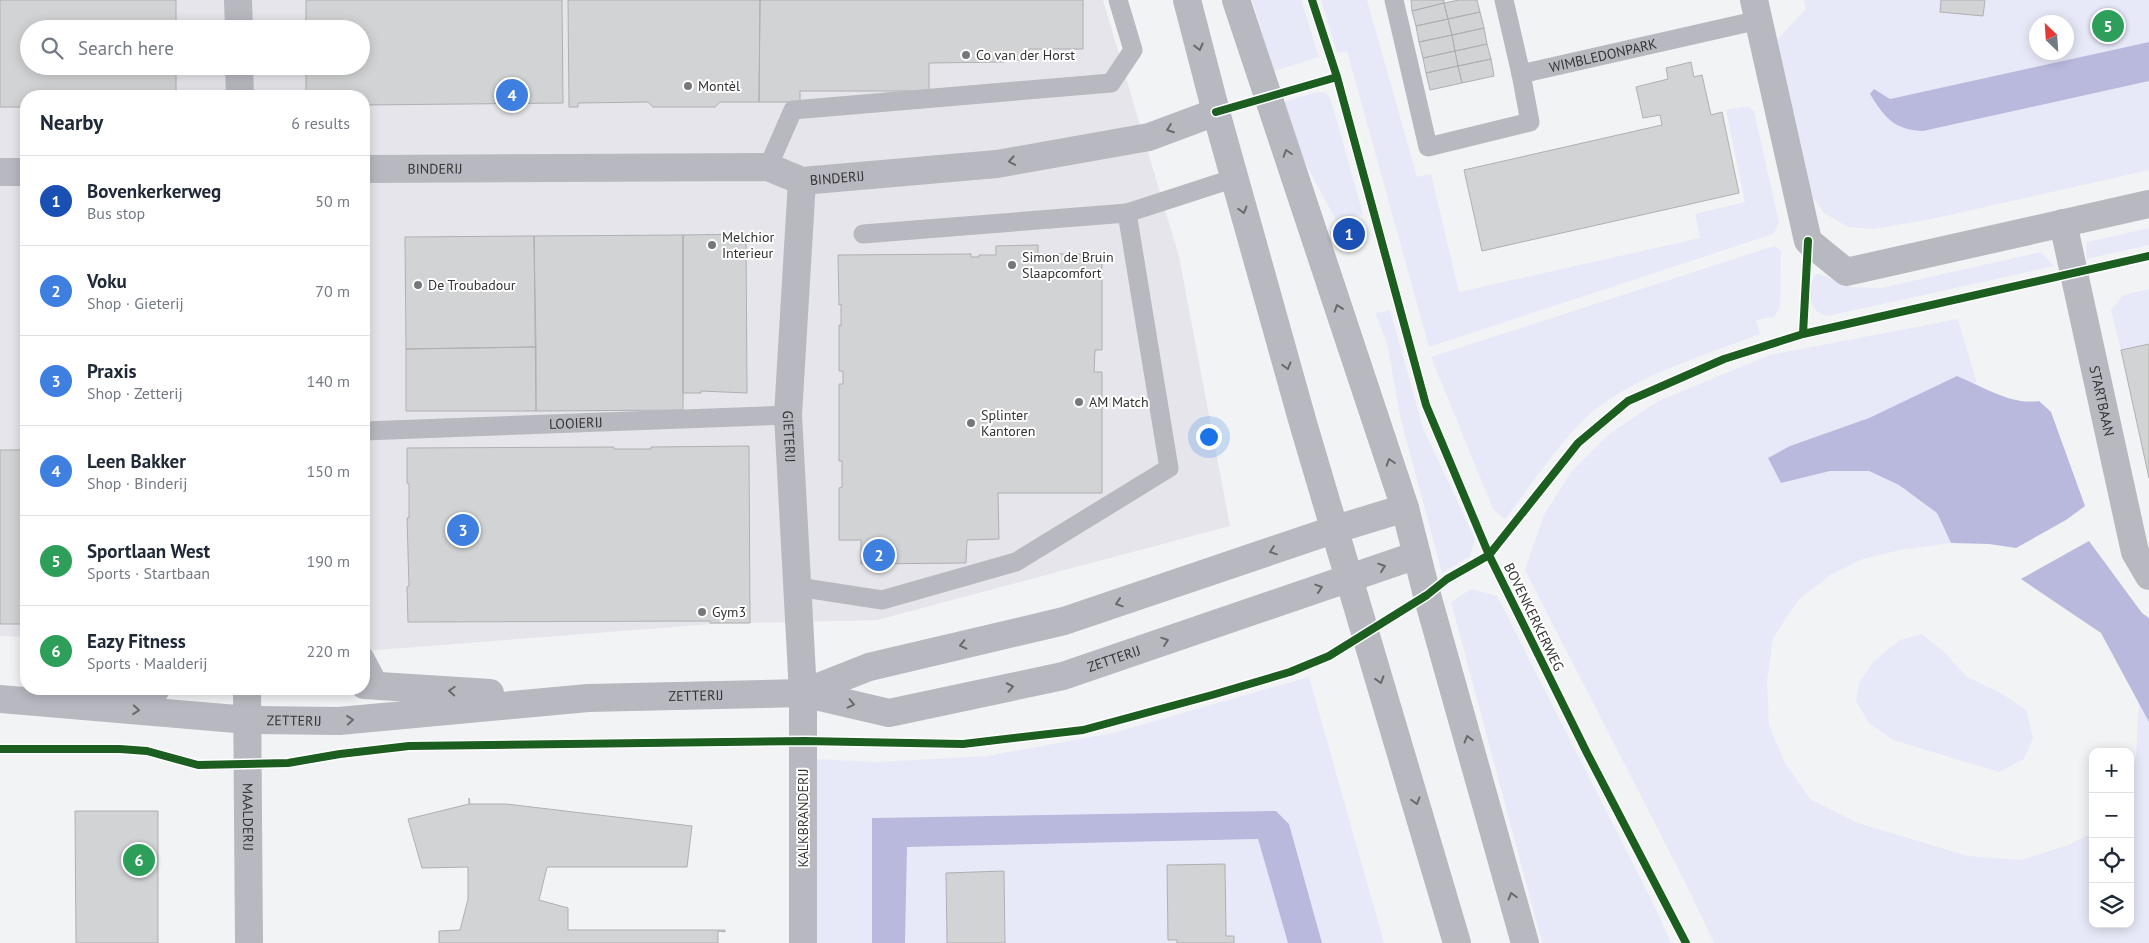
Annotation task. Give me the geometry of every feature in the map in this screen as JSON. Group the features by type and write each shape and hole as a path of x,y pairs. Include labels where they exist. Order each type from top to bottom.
{"street":[{"path":"238,0 239,20"},
{"path":"1187,0 1216,112 1303,423 1336,529 1348,579 1457,943"},
{"path":"1236,0 1405,508 1416,555 1525,943"},
{"name":"WIMBLEDONPARK","path":"1756,10 1808,241 1846,272 2063,223"},
{"path":"240,75 240,90"},
{"name":"BINDERIJ","path":"370,169 768,167 802,181 997,164 1149,137 1216,112"},
{"path":"0,172 20,172"},
{"name":"GIETERIJ","path":"802,181 788,415 804,693"},
{"path":"2063,223 2149,204"},
{"name":"STARTBAAN","path":"2063,223 2135,552 2149,576"},
{"name":"ZETTERIJ","path":"804,693 869,667 1064,621 1336,529 1405,508"},
{"name":"ZETTERIJ","path":"0,698 248,720 339,721 588,698 804,693 889,713 1063,676 1416,555"},
{"name":"ZETTERIJ","path":"373,686 588,698"},
{"name":"KALKBRANDERIJ","path":"803,943 804,693"},
{"name":"ZETTERIJ","path":"0,698 52,695"},
{"name":"MAALDERIJ","path":"247,695 249,943"}],"lane":[{"path":"768,167 794,110 1111,83 1133,50 1118,0"},
{"path":"1394,0 1428,146 1530,122 1504,0"},
{"name":"WIMBLEDONPARK","path":"1521,74 1756,10"},
{"path":"863,234 1127,213 1235,178"},
{"path":"798,586 882,600 1016,562 1169,468 1127,213"},
{"name":"LOOIERIJ","path":"370,431 788,415"}],"shaded area":[{"path":"0,0 1103,0 1179,257 1230,526 877,620 712,624 370,651 370,90 20,90 20,637 0,636"},
{"path":"1252,0 1301,0 1319,57 1274,71"},
{"path":"1321,0 1367,0 1417,177 1431,174 1459,292 1700,238 1695,214 1745,202 1726,110 1747,106 1754,111 1779,223 1773,234 1429,347 1347,51 1337,53"},
{"path":"1804,0 2149,0 2149,42 2074,58 2074,15 2029,15 2029,60 2067,60 1889,99 1874,89 1923,131 2149,81 2149,170 1932,219 1873,229 1848,227 1824,213 1807,190 1771,46 1806,9"},
{"path":"1317,92 1326,93 1331,100 1363,214 1338,224 1295,144 1283,102"},
{"path":"2149,228 2149,245 2086,259 2087,242"},
{"path":"1774,246 1781,251 1780,307 1774,317 1756,320 1760,334 1672,367 1610,399 1591,413 1568,436 1505,519 1493,509 1431,357"},
{"path":"2041,252 2054,266 1828,316 1817,311 1811,300 1810,287 1812,280 1815,275 1819,274 1850,287 1881,288"},
{"path":"2149,289 2149,344 2121,351 2111,310 2123,295"},
{"path":"1390,310 1423,428 1475,539 1470,556 1442,573 1401,420 1387,343 1375,313"},
{"path":"1958,319 1977,384 1957,376 1869,418 1790,446 1781,483 1830,471 1869,471 1899,485 1937,513 1951,543 1900,550 1863,559 1832,574 1799,599 1773,638 1767,681 1769,725 1785,763 1810,799 1858,823 1968,856 2020,860 2069,845 2089,834 2089,928 2134,928 2134,765 2139,701 2149,722 2149,943 1714,943 1686,884 1525,570 1544,515 1571,472 1608,435 1658,401 1770,355"},
{"path":"1471,589 1497,596 1656,909 1671,943 1542,943 1451,602"},
{"path":"1922,634 1944,652 1967,677 2001,693 2026,710 2033,738 2024,759 1999,772 1893,740 1869,723 1856,701 1859,683 1874,661 1900,640"},
{"path":"1309,677 1384,943 1322,943 1289,824 1276,811 873,818 872,943 815,943 813,759 878,762 987,756 1113,733"},
{"path":"1258,839 1288,943 904,943 906,847"}],"water":[{"path":"2149,42 2149,81 1923,131 1904,128 1891,121 1885,116 1870,94 1874,89 1890,99"},
{"path":"1957,376 2007,398 2028,402 2039,401 2051,412 2085,506 2066,520 2016,548 1989,544 1951,543 1937,513 1899,485 1869,471 1830,471 1781,483 1768,458 1790,446 1869,418"},
{"path":"2089,541 2142,613 2149,618 2149,722 2101,633 2021,579"},
{"path":"1276,811 1289,824 1322,943 1288,943 1258,839 907,847 905,943 872,943 872,818"}],"building":[{"path":"0,0 176,0 176,20 20,20 20,75 176,75 176,90 20,90 20,107 0,107"},
{"path":"306,0 562,0 563,103 370,105 370,90 306,90 306,75 370,75 370,20 306,20"},
{"path":"568,0 760,0 759,102 720,102 715,107 653,107 648,102 578,103 578,107 569,107"},
{"path":"760,0 1083,0 1083,49 1029,49 1029,52 1022,60 1004,60 1004,62 929,63 929,91 800,91 800,102 759,102"},
{"path":"1411,0 1444,0 1444,3 1412,11"},
{"path":"1459,0 1477,0 1480,12 1448,19 1444,3"},
{"path":"1941,0 1985,0 1983,16 1940,12"},
{"path":"1444,3 1448,19 1416,26 1412,11"},
{"path":"1480,12 1484,28 1452,35 1448,19"},
{"path":"1448,19 1452,35 1419,42 1416,26"},
{"path":"1484,28 1487,44 1455,51 1452,35"},
{"path":"1452,35 1455,51 1423,58 1419,42"},
{"path":"1487,44 1491,59 1458,66 1455,51"},
{"path":"1455,51 1458,66 1426,73 1423,58"},
{"path":"1491,59 1494,76 1462,83 1458,66"},
{"path":"1691,62 1694,77 1702,75 1711,115 1722,112 1739,193 1482,251 1464,170 1662,125 1660,115 1643,118 1636,87 1668,79 1666,68"},
{"path":"1458,66 1462,83 1430,90 1426,73"},
{"path":"746,234 747,393 701,391 701,393 683,393 683,235"},
{"path":"683,235 683,410 536,411 534,236"},
{"path":"534,236 536,347 406,349 405,237"},
{"name":"Splinter Kantoren","path":"1038,245 1038,254 1102,254 1102,350 1095,350 1094,372 1102,372 1102,493 998,493 999,539 967,540 966,563 861,564 861,540 839,540 839,488 842,487 842,461 839,461 839,384 843,384 843,371 839,371 841,304 839,305 838,255 971,254 971,257 979,257 979,255 996,255 996,246"},
{"path":"2149,344 2149,478 2121,350"},
{"path":"536,347 536,411 406,411 406,349"},
{"path":"749,446 750,623 710,623 710,621 408,622 407,518 409,518 409,484 407,483 407,448 614,447 614,449 651,449 651,447"},
{"path":"0,450 20,450 20,624 0,624"},
{"path":"469,798 470,804 506,804 692,826 687,867 547,867 539,900 568,908 568,930 725,930 725,932 718,931 718,943 439,943 439,931 460,930 468,899 468,867 422,868 408,819 469,804"},
{"path":"75,811 158,811 158,943 76,943"},
{"path":"1225,864 1226,936 1234,936 1234,943 1177,943 1177,940 1168,940 1167,865"},
{"path":"1004,871 1005,943 947,943 946,873"}],"cycle path":[{"name":"BOVENKERKERWEG","path":"1312,0 1337,77 1426,405 1489,555 1587,753 1686,943"},
{"path":"1216,112 1337,77"},
{"path":"0,749 120,749 147,751 198,765 288,763 340,754 409,746 804,741 963,744 1083,730 1212,695 1290,672 1329,656 1427,595 1447,579 1489,555 1578,443 1628,401 1724,359 1803,334 1808,241"},
{"path":"1803,334 2149,256"}],"place":[{"name":"Sportlaan West","path":"2108,26"},
{"name":"Co van der Horst","path":"966,55"},
{"name":"Montèl","path":"688,86"},
{"name":"Leen Bakker","path":"512,95"},
{"name":"Bovenkerkerweg","path":"1349,234"},
{"name":"Melchior Interieur","path":"712,245"},
{"name":"Simon de Bruin Slaapcomfort","path":"1012,265"},
{"name":"De Troubadour","path":"418,285"},
{"name":"AM Match","path":"1079,402"},
{"name":"Splinter Kantoren","path":"971,423"},
{"name":"Praxis","path":"463,530"},
{"name":"Voku","path":"879,555"},
{"name":"Gym3","path":"702,612"},
{"name":"Eazy Fitness","path":"139,860"}]}
